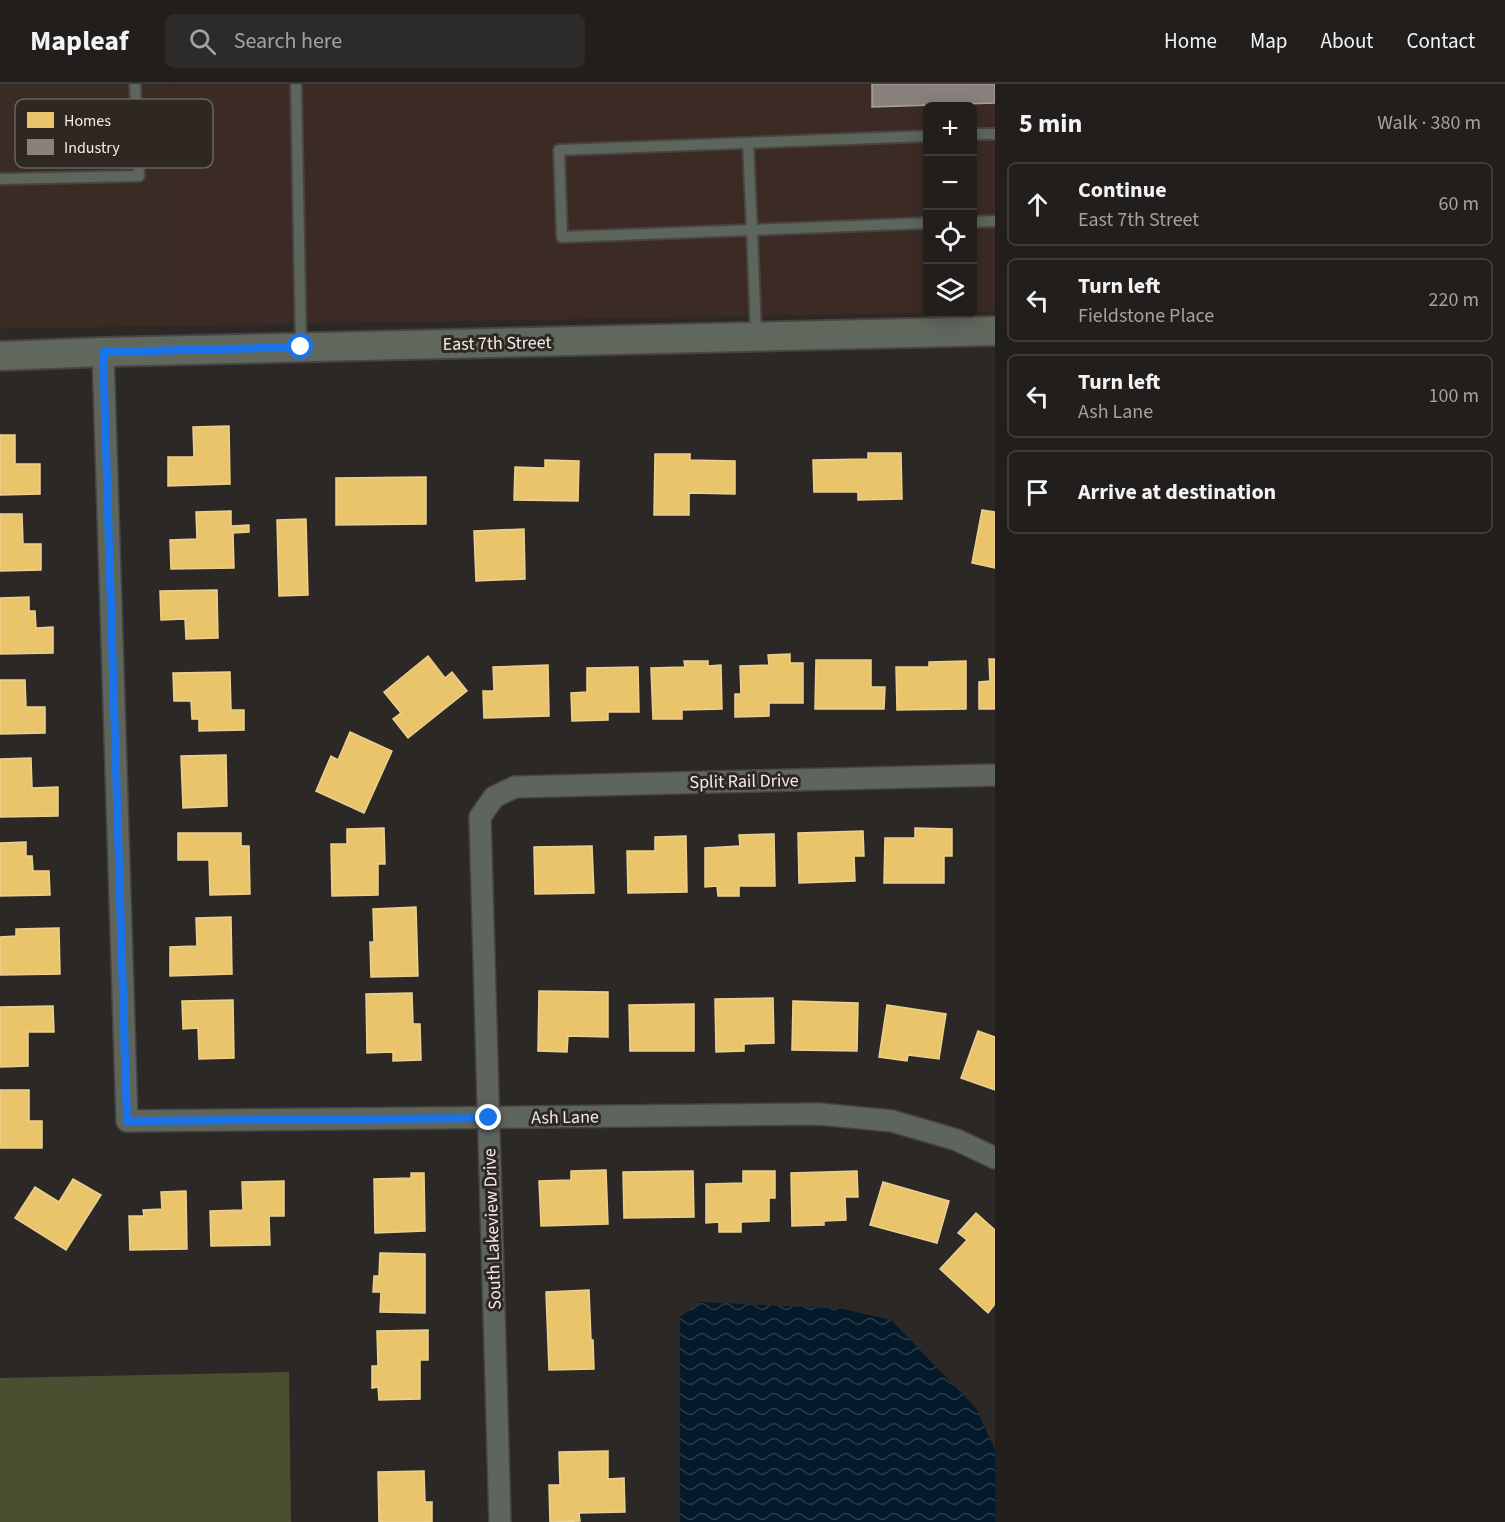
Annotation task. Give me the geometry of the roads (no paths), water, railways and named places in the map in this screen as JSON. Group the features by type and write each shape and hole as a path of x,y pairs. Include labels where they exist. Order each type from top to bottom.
{"street":[{"name":"East 7th Street","path":"0,356 995,331"},
{"name":"Ash Lane","path":"103,352 127,1121 819,1114 892,1121 957,1140 995,1158"},
{"name":"Split Rail Drive","path":"494,796 515,787 995,775"},
{"name":"South Lakeview Drive","path":"494,796 480,817 500,1522"}],"lane":[{"path":"135,84 136,99"},
{"path":"296,84 301,347"},
{"path":"977,134 995,134"},
{"path":"923,136 559,150 562,237 923,223"},
{"path":"748,143 756,336"},
{"path":"0,179 139,176 139,168"},
{"path":"977,222 995,221"}],"water":[{"path":"701,1302 843,1309 891,1320 976,1408 995,1450 995,1522 680,1522 680,1317"}]}
